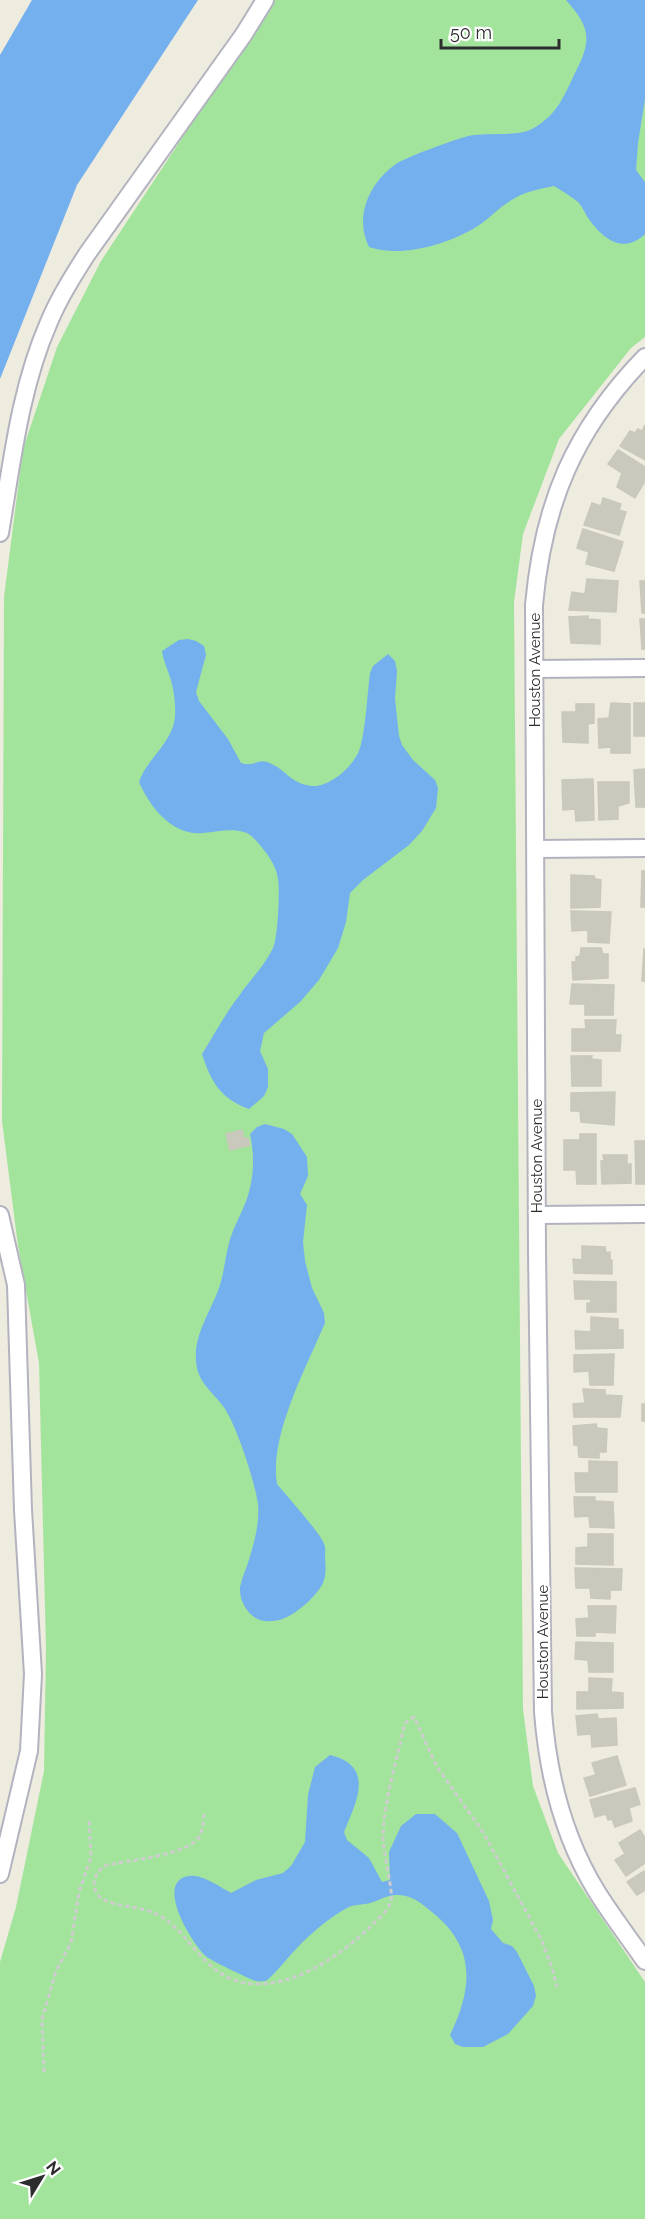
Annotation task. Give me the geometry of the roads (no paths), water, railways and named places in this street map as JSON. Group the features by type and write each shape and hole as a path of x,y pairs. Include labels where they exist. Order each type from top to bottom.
{"street":[{"path":"0,533 16,435 29,381 48,323 87,254 244,34 265,0"},
{"name":"Houston Avenue","path":"645,357 601,408 579,442 553,502 543,537 534,605 543,1712 546,1748 564,1824 597,1892 645,1961"},
{"path":"535,669 645,668"},
{"path":"536,849 645,848"},
{"path":"538,1215 645,1214"},
{"path":"0,1215 16,1285 23,1510 33,1674 29,1751 0,1874"}],"water":[{"path":"32,0 198,0 77,185 0,379 0,55"},
{"path":"566,0 645,0 645,99 636,170 645,182 645,234 629,243 614,242 594,226 578,202 554,186 520,195 473,229 436,245 395,251 369,247 363,224 367,201 378,181 396,164 419,153 468,136 510,134 532,129 555,110 582,58 586,40 586,32 579,17"},
{"path":"188,639 204,646 206,655 196,692 199,701 228,739 241,763 267,762 297,782 311,786 318,786 334,779 357,755 364,731 370,673 373,666 388,654 395,661 397,671 395,699 402,745 413,760 435,780 438,788 436,808 422,831 409,845 363,880 350,893 346,922 338,948 319,980 300,1002 264,1033 260,1051 268,1069 268,1087 264,1096 249,1109 231,1100 218,1088 202,1054 229,1010 273,948 278,914 277,872 267,854 251,836 244,832 234,830 192,833 172,825 149,801 139,782 170,734 175,716 172,686 162,651 179,640"},
{"path":"265,1124 284,1129 292,1134 307,1157 308,1176 300,1194 307,1205 303,1242 305,1261 312,1288 324,1313 325,1323 291,1402 278,1445 276,1465 277,1484 322,1539 325,1551 325,1577 318,1591 309,1601 294,1613 271,1621 260,1620 250,1614 241,1599 240,1585 252,1551 257,1528 258,1504 249,1468 234,1425 223,1406 202,1380 196,1360 200,1332 219,1288 231,1236 250,1188 253,1161 250,1134 257,1127"},
{"path":"330,1755 344,1760 353,1768 358,1777 357,1798 344,1832 347,1840 369,1858 382,1882 390,1880 389,1852 401,1826 416,1814 435,1814 457,1833 489,1901 493,1920 491,1929 503,1943 512,1946 517,1952 534,1986 536,1996 533,2006 508,2034 483,2047 463,2047 455,2044 450,2035 458,2018 466,1985 463,1954 457,1939 446,1925 424,1905 406,1896 389,1896 350,1907 341,1912 308,1937 266,1981 252,1980 210,1959 193,1940 179,1914 175,1901 175,1889 179,1880 189,1876 200,1877 231,1893 256,1880 283,1873 291,1866 305,1842 308,1795 315,1767"}]}
